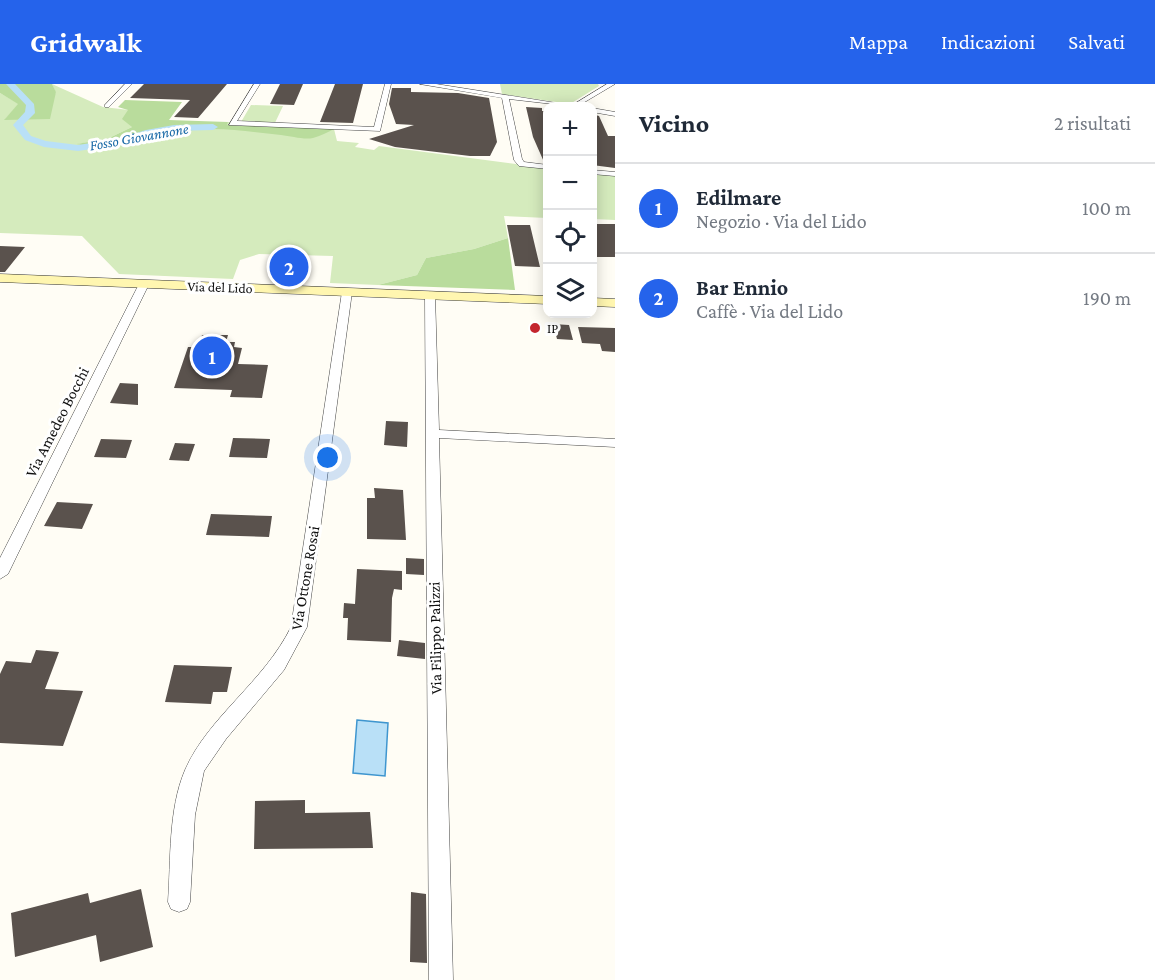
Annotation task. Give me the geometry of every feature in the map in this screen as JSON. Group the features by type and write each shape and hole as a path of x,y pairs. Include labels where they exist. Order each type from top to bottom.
{"main road":[{"name":"Via del Lido","path":"0,278 543,300"},
{"path":"597,302 615,303"}],"street":[{"path":"106,105 129,84"},
{"path":"257,84 232,123 377,129 388,84"},
{"path":"423,84 543,103"},
{"path":"580,102 607,85"},
{"path":"505,97 519,160 522,164 543,166"},
{"path":"597,111 615,114"},
{"path":"597,172 615,174"},
{"name":"Via Amedeo Bocchi","path":"0,574 144,284"},
{"name":"Via Ottone Rosai","path":"179,902 187,804 194,772 212,746 284,657 299,627 347,292"},
{"name":"Via Filippo Palizzi","path":"429,296 441,980"},
{"path":"432,434 615,443"}],"green space":[{"path":"0,84 52,84 56,92 50,119 4,120 18,104 0,93"},
{"path":"52,84 103,107 129,110 132,127 109,138 78,144 94,149 106,149 172,132 196,129 334,129 337,141 359,143 355,147 374,150 379,146 543,167 543,218 504,216 508,238 474,249 426,258 417,275 378,285 330,283 333,256 259,254 240,260 233,279 119,274 82,236 0,233 0,93 19,104 5,119 56,93"},
{"path":"500,84 598,84 599,86 573,102 556,102 502,94"},
{"path":"125,100 182,102 169,120 228,122 227,125 334,129 309,138 238,130 205,129 179,132 107,148 77,144 109,138 132,127 122,119 128,110 118,107"},
{"path":"251,105 283,106 273,127 226,125 228,122 241,122"},
{"path":"597,174 615,176 615,220 597,219"},
{"path":"508,238 515,290 378,285 417,275 426,258 474,249"}],"water":[{"path":"357,720 388,723 385,776 353,773"}],"building":[{"path":"144,84 227,84 198,118 174,117 190,100 130,98"},
{"path":"280,84 303,84 294,105 270,104"},
{"path":"335,84 363,84 353,123 320,122"},
{"path":"392,88 411,88 411,92 458,93 489,98 497,142 490,156 470,156 395,147 369,139 414,125 396,124 389,104"},
{"path":"526,107 542,108 543,111 543,160 533,137"},
{"path":"597,115 608,136 615,136 615,168 597,166"},
{"path":"597,224 615,224 615,257 597,257"},
{"path":"507,225 530,225 540,267 515,266"},
{"path":"0,246 25,247 5,272 0,272"},
{"path":"553,324 569,325 573,340 557,339"},
{"path":"578,327 615,328 615,352 602,351 600,344 582,343"},
{"path":"202,335 228,335 226,342 235,342 234,347 242,348 238,364 268,365 262,398 230,397 232,390 174,388 188,347 199,347"},
{"path":"120,383 138,384 138,405 110,403"},
{"path":"386,421 408,422 407,447 384,445"},
{"path":"233,438 270,439 267,458 229,457"},
{"path":"101,439 132,440 126,458 94,457"},
{"path":"175,443 195,444 189,461 169,460"},
{"path":"374,488 403,490 406,540 367,539 367,498 375,498"},
{"path":"57,502 93,504 82,529 44,526"},
{"path":"211,514 272,516 269,537 206,535"},
{"path":"406,558 424,559 424,575 406,574"},
{"path":"357,569 402,571 402,590 394,589 392,598 391,642 347,640 348,618 343,618 344,603 355,604"},
{"path":"399,640 425,643 425,659 397,656"},
{"path":"36,650 59,652 45,689 83,691 63,746 0,743 0,674 6,661 31,663"},
{"path":"174,665 232,667 227,692 213,692 211,704 165,702"},
{"path":"305,800 305,813 370,812 373,848 254,849 255,801"},
{"path":"141,889 153,947 100,962 96,935 15,957 11,913 88,893 90,903"},
{"path":"411,892 426,894 427,963 410,962"}],"waterway":[{"name":"Fosso Giovannone","path":"10,84 30,104 30,113 18,125 28,138 44,144 78,148 120,142 149,132 174,128 213,127"}],"place":[{"name":"Bar Ennio","path":"289,267"},
{"name":"IP","path":"535,328"},
{"name":"Edilmare","path":"212,356"}]}
